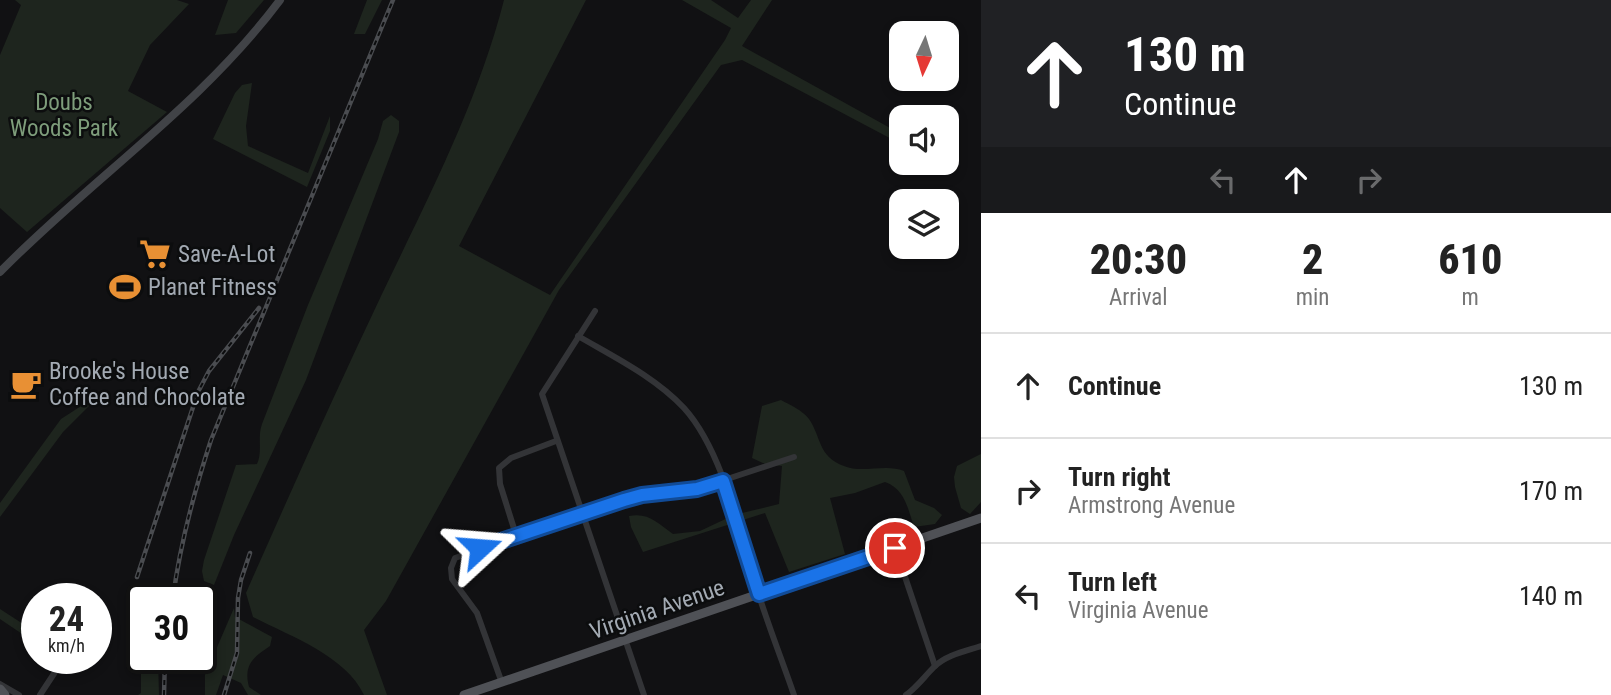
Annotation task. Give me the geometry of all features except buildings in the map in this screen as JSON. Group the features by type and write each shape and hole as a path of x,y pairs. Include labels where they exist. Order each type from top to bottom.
{"main road":[{"path":"0,272 197,94 238,51 280,0"},
{"name":"Virginia Avenue","path":"464,695 981,518"},
{"path":"0,687 5,695"}],"street":[{"path":"595,311 542,394 644,695"},
{"path":"578,336 658,384 682,406 704,435 723,481 794,695"},
{"path":"516,535 498,479 499,468 510,458 556,441"},
{"path":"502,683 481,621 472,604 452,579 451,568 455,558 581,513 642,495 697,489 794,457"},
{"path":"895,548 935,666"},
{"path":"906,695 935,666 981,646"},
{"path":"40,695 54,674"},
{"path":"0,687 19,695"}],"green space":[{"name":"Doubs Woods Park","path":"15,0 177,0 189,4 150,45 128,91 167,112 27,232 0,208 0,55 21,5"},
{"path":"228,0 264,0 236,33 215,35"},
{"path":"367,0 382,0 365,34 354,34"},
{"path":"504,0 586,0 459,246 550,295 731,28 682,0 711,0 738,18 751,0 772,0 742,46 889,127 889,138 742,60 721,65 559,290 386,601 364,630 387,695 364,695 356,681 331,658 253,617 246,593 347,368 434,186 466,113"},
{"path":"252,83 246,126 248,146 308,173 330,116 330,131 307,187 213,139 235,93 242,85"},
{"path":"391,115 399,121 399,132 306,380 234,535 215,583 209,583 204,581 204,560 236,465 257,464 262,424 383,121"},
{"path":"92,399 94,401 63,432 0,517 0,503 61,419"},
{"path":"781,400 809,419 821,446 836,462 851,468 889,468 904,471 915,500 934,508 942,515 935,524 914,527 901,495 897,489 885,482 855,493 830,498 845,554 789,572 765,513 643,552 631,527 629,516 647,517 673,534 700,531 734,515 779,504 782,466 765,464 752,458 762,406"},
{"path":"981,454 981,502 970,514 961,508 954,477 957,466"},
{"path":"234,608 235,617 272,637 270,646 251,662 248,672 249,687 261,695 248,695 241,683 223,675 216,695 205,695 205,674 217,674 217,647"},
{"path":"0,609 21,623 21,633 0,619"},
{"path":"141,674 158,674 159,695 138,695 141,693"}],"railway":[{"path":"176,583 188,518 211,440 393,0"},
{"path":"137,577 198,392 209,371 259,308"},
{"path":"224,695 237,653 238,598 250,553"},
{"path":"164,695 165,674"}],"place":[{"name":"Save-A-Lot","path":"155,254"},
{"name":"Planet Fitness","path":"125,287"},
{"name":"Brooke's House Coffee and Chocolate","path":"26,384"}],"route":[{"path":"480,548 642,495 682,492 723,481 759,594 895,548"}]}
